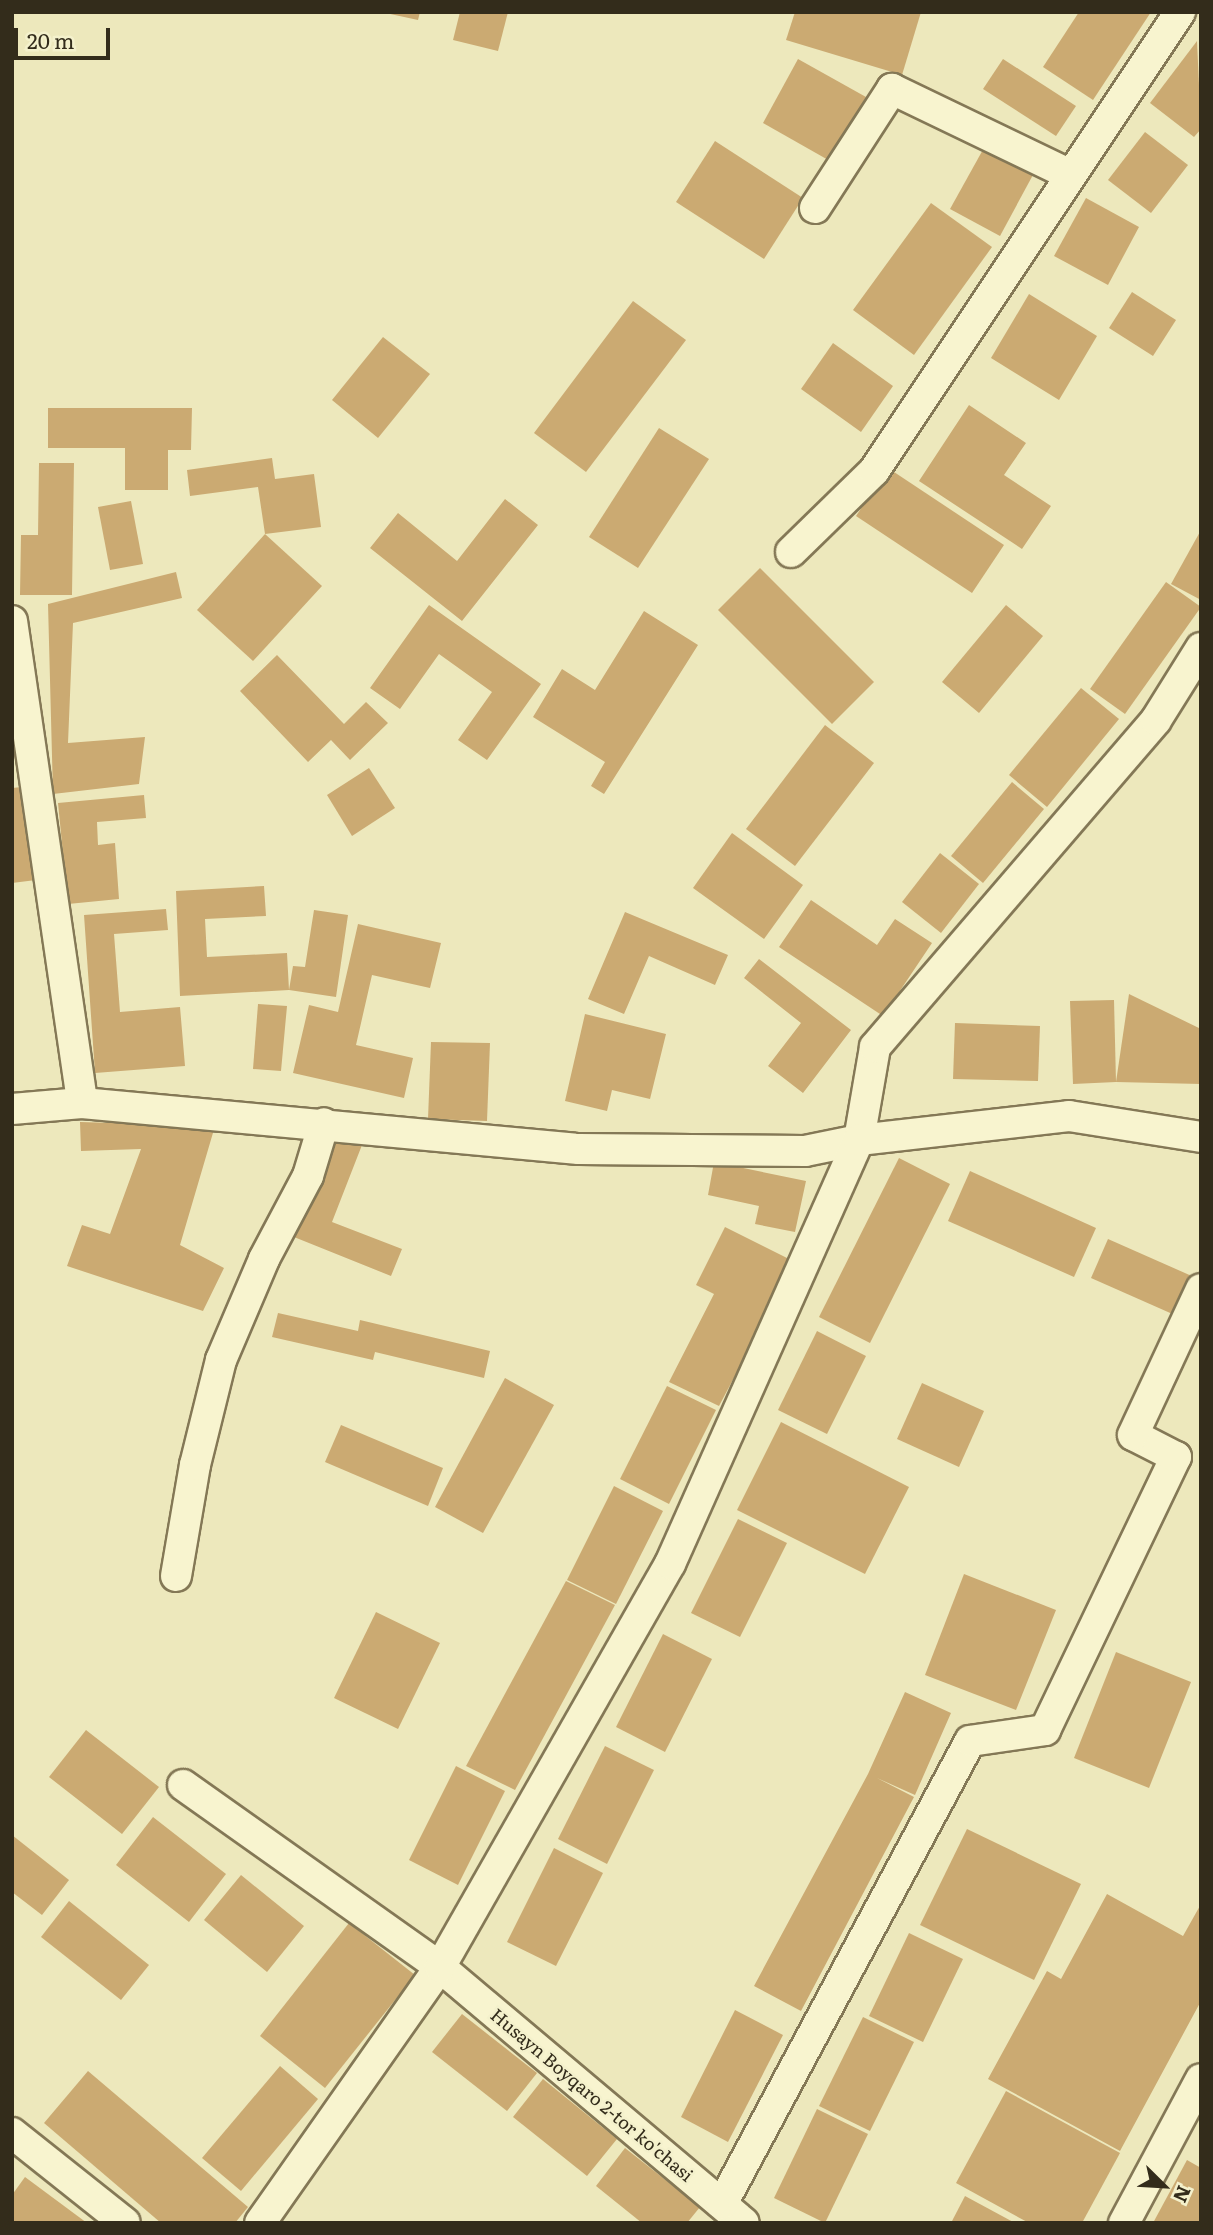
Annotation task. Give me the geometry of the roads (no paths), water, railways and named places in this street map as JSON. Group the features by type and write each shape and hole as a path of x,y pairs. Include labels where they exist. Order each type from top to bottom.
{"street":[{"path":"791,552 874,471 1069,174 1180,12"},
{"path":"815,208 892,89 1069,174"},
{"path":"12,621 82,1102"},
{"path":"260,2223 440,1967 670,1564 859,1140 874,1047 1156,720 1201,648"},
{"path":"12,1109 82,1102 579,1149 805,1151 859,1140 1069,1116 1201,1137"},
{"path":"176,1576 195,1465 221,1360 264,1259 308,1176 324,1123"},
{"path":"733,2213 970,1741 1045,1730 1176,1457 1133,1435 1201,1289"},
{"name":"Husayn Boyqaro 2-tor ko'chasi","path":"183,1785 440,1967 733,2213"},
{"path":"1124,2223 1201,2079"},
{"path":"12,2133 125,2223"}]}
